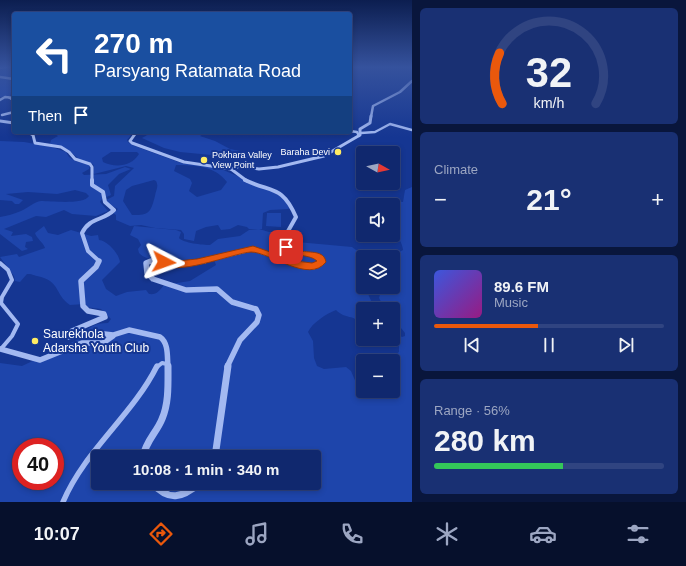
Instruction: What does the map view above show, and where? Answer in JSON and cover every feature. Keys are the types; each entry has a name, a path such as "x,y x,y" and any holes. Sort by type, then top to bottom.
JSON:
{"street":[{"path":"360,135 360,129 370,123 373,106 398,94 402,90"},
{"path":"0,100 8,97 12,100"},
{"path":"12,112 1,114 0,120 12,123"},
{"path":"231,169 240,166 259,169 308,161 337,150 349,140 360,135 375,132 390,124 412,130"},
{"path":"352,131 357,132 360,135"},
{"path":"31,134 36,144 61,147 69,152 75,159 90,164 92,166 92,185 103,192 106,202 113,208 110,213 89,222 82,233 88,251 98,262 96,267 82,281 83,306 88,311 104,314 105,317 69,334 72,338 96,333 113,336"},
{"path":"135,134 130,141 132,143 179,158 184,162 231,169 245,178 278,190 287,198 296,217 283,240 284,244 295,252 321,258 322,262 313,266 294,264 253,249 197,262 178,264 152,261 146,263 147,273 153,279 186,290 217,289 232,302 256,309 259,315 258,322 240,340 226,370 216,450"},
{"path":"0,263 11,276 12,280 11,286 3,296 2,303 18,324 1,349 40,360 82,343 103,342 113,336 129,330 160,337 166,344 168,383 166,408 162,420 144,450"},
{"path":"62,502 68,490 100,442 122,418 148,385 158,365 162,363 167,364"},
{"path":"157,490 160,495 174,498 182,496 190,490"}],"shaded area":[{"path":"0,90 12,90 10,96 0,97"},
{"path":"54,134 132,134 127,140 132,145 181,163 221,169 268,189 286,200 289,208 270,210 263,213 262,229 249,229 238,225 230,229 221,230 218,225 206,227 196,231 194,241 184,239 184,234 181,230 155,228 141,225 130,226 116,220 116,215 113,213 118,209 109,204 106,200 114,196 115,186 134,168 126,166 94,174 92,172 94,167 93,164 79,159 67,149 50,144 51,140 58,136","holes":["111,152 137,152 139,154 132,162 118,166 103,162 102,158","176,165 190,165 211,170 227,182 221,190 197,197 189,191 192,183 190,179 174,171","154,180 157,183 157,187 151,209 143,215 132,215 123,201 126,190 132,186"]},
{"path":"149,134 204,134 200,136 215,141 230,149 245,152 249,157 243,158 180,152 164,148 142,138"},
{"path":"0,141 24,142 52,147 66,152 69,157 75,161 90,165 89,169 82,173 84,175 106,174 125,167 131,169 119,174 108,185 111,195 102,199 100,202 108,211 96,216 72,214 64,210 46,217 36,216 4,229 13,232 11,236 26,234 32,237 33,241 26,242 25,247 28,249 22,251 0,234 0,217 24,210 41,201 74,202 86,199 89,196 86,193 75,190 57,194 28,192 6,194 23,200 19,204 15,204 12,201 0,200"},
{"path":"412,187 412,502 0,502 0,363 22,366 81,338 92,326 108,323 111,319 101,309 85,307 84,304 70,305 61,297 54,284 45,278 27,274 20,282 15,281 14,276 0,257 17,254 19,257 45,248 35,233 44,226 48,233 58,235 71,230 91,236 98,235 99,240 109,245 115,252 120,262 102,280 106,289 116,296 127,292 146,290 149,294 154,294 164,285 190,281 216,265 213,256 174,261 153,260 145,257 139,253 138,249 141,245 138,239 130,235 134,226 176,230 181,232 179,238 181,240 203,245 210,245 218,239 240,236 249,230 259,229 287,234 297,242 352,247 356,250 356,294 368,294 372,302 356,302 356,319 343,315 336,310 316,322 308,332 313,341 314,358 317,366 324,369 346,367 351,371 356,383 356,398 400,398 400,354 396,354 399,352 400,336 405,336 405,333 400,327 400,302 381,302 379,298 380,294 400,294 400,252 403,250 400,241 400,202 403,202 405,190"},
{"path":"267,213 281,213 281,227 266,226"}],"place":[{"name":"Baraha Devi","path":"338,152"},
{"name":"Pokhara Valley View Point","path":"204,160"},
{"name":"Saurekhola Adarsha Youth Club","path":"35,341"}],"route":[{"path":"164,262 178,264 197,262 253,249 294,264 313,266 322,262 321,258 317,256 295,252 286,247"}]}
